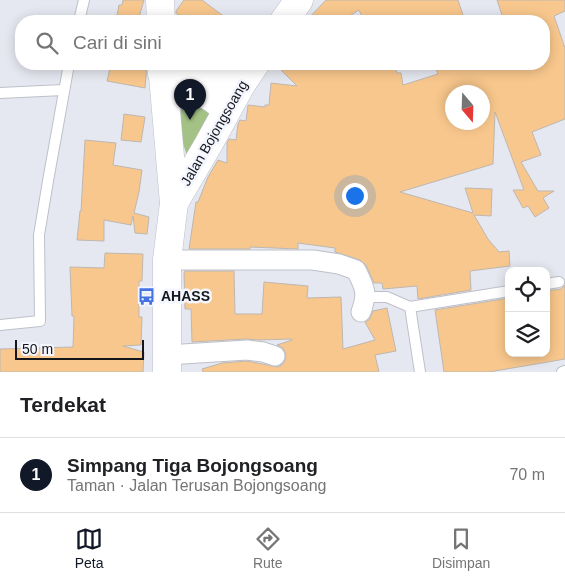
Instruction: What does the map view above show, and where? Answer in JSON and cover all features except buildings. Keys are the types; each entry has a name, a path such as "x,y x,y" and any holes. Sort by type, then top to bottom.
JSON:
{"main road":[{"path":"288,15 299,0"},
{"path":"162,70 174,203 167,260 167,364"},
{"path":"164,70 198,88 227,109"},
{"path":"228,70 248,74"},
{"name":"Jalan Bojongsoang","path":"174,203 248,74"}],"street":[{"path":"167,260 313,260 339,264 356,270 364,304"},
{"path":"167,364 247,350 275,356"}],"lane":[{"path":"80,15 84,0"},
{"path":"0,325 40,321 40,235 68,70"},
{"path":"0,93 63,90"},
{"path":"550,283 559,282"},
{"path":"364,304 387,296 410,307 505,291"},
{"path":"410,307 420,372"}],"green space":[{"path":"194,100 214,116 187,156 177,125 183,103"}],"place":[{"name":"Simpang Tiga Bojongsoang","path":"190,120"},
{"name":"AHASS","path":"147,296"}]}
